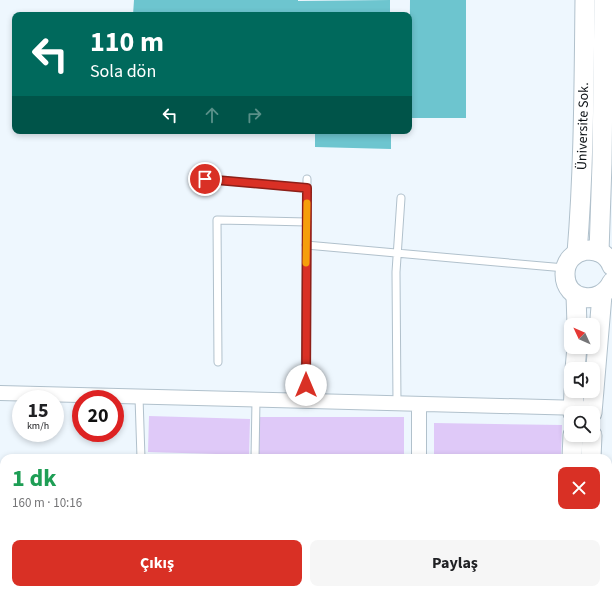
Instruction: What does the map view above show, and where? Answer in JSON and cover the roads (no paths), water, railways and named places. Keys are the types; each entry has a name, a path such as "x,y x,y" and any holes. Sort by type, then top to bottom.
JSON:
{"street":[{"name":"Üniversite Sok.","path":"577,253 580,227 584,106 585,0"},
{"name":"Üniversite Sok.","path":"604,0 602,163 606,256"},
{"path":"606,256 590,250 577,253 572,257 566,268 566,281 576,295 585,298 592,298 609,286"},
{"path":"593,406 609,286"},
{"path":"576,295 576,318"},
{"path":"0,393 419,404 574,404"},
{"path":"419,404 419,454"},
{"path":"572,454 573,442"},
{"path":"591,454 592,442"}],"lane":[{"path":"205,179 307,188"},
{"path":"305,401 307,179"},
{"path":"397,403 396,272 401,198"},
{"path":"218,362 217,220 306,222"},
{"path":"306,246 566,268"},
{"path":"139,397 141,454"},
{"path":"255,454 256,400"}]}
